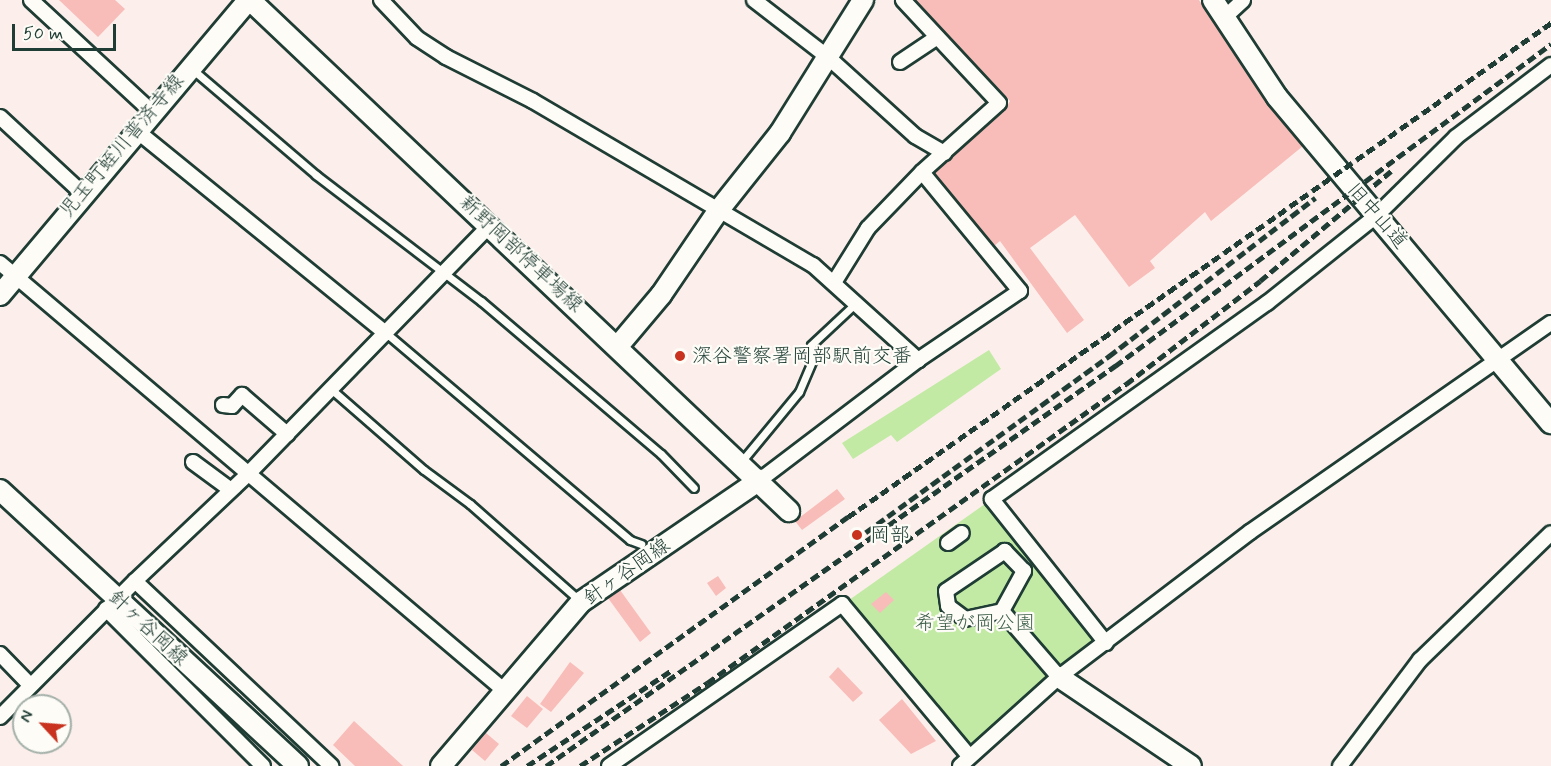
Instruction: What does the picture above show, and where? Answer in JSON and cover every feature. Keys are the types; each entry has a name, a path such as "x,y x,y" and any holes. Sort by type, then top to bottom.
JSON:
{"main road":[{"name":"児玉町蛭川普済寺線","path":"0,295 7,269 82,193 249,0"},
{"name":"新野岡部停車場線","path":"249,0 741,462 789,511"},
{"path":"618,346 671,282 718,212 780,133 829,58 863,0"},
{"name":"旧中山道","path":"1214,0 1277,97 1551,423"},
{"name":"針ヶ谷岡線","path":"441,766 581,602 760,480"},
{"name":"針ヶ谷岡線","path":"0,490 111,604 293,762"},
{"path":"1059,677 1191,766"}],"street":[{"path":"31,0 152,112"},
{"path":"381,0 417,38 446,57 533,101 836,281 918,360"},
{"path":"754,0 829,58 915,136 944,153"},
{"path":"836,281 868,228 922,172 999,103 903,0"},
{"path":"1224,18 1243,0"},
{"path":"900,62 936,38"},
{"path":"1106,643 992,499 1267,303 1376,216 1456,137 1551,65"},
{"path":"0,117 82,193"},
{"path":"137,131 386,333"},
{"path":"760,480 918,360 1020,291 922,172"},
{"path":"0,717 135,580 247,475 490,225"},
{"path":"7,269 247,475 506,692"},
{"path":"614,765 842,604 965,762 1059,677 1259,526 1551,323"},
{"path":"223,405 232,406 242,395 287,434"},
{"path":"193,462 231,490"},
{"path":"948,543 962,533"},
{"path":"1340,766 1420,660 1551,533"},
{"path":"1005,551 1024,571 1002,611 965,619 948,606 946,591 1005,551"},
{"path":"135,580 331,766"},
{"path":"111,604 263,766"},
{"path":"1002,611 1059,677"},
{"path":"0,654 30,686"}],"lane":[{"path":"190,67 316,175 373,215 442,274 481,301 661,454 694,488"},
{"path":"741,462 799,392 814,356 811,345 857,302"},
{"path":"386,333 630,540 641,544"},
{"path":"331,389 424,470 470,504 581,602"}],"green space":[{"path":"989,350 1001,369 897,442 891,435 853,459 842,443"},
{"name":"希望が岡公園","path":"992,499 1106,643 970,757 842,605"}],"building":[{"path":"59,0 115,0 125,9 98,37"},
{"path":"915,0 1199,0 1267,104 1303,146 1211,221 1205,212 1150,261 1155,268 1129,287 1075,215 1030,248 1084,320 1067,333 1000,241 994,246 934,173 1005,110 1010,101"},
{"path":"837,489 845,499 802,530 795,521"},
{"path":"718,576 726,588 716,596 707,583"},
{"path":"620,590 651,633 640,642 608,598"},
{"path":"886,592 894,600 880,613 871,604"},
{"path":"570,662 584,673 551,712 540,704"},
{"path":"838,667 863,693 853,702 829,677"},
{"path":"527,696 543,709 527,728 511,716"},
{"path":"902,699 936,741 911,754 879,720"},
{"path":"354,721 403,766 355,766 333,745"},
{"path":"486,733 499,744 485,761 472,750"}],"railway":[{"path":"501,766 848,517 1551,23"},
{"path":"546,766 1115,366 1551,44"},
{"path":"580,766 707,683 1126,384 1260,281 1391,171"},
{"path":"855,540 1109,356 1315,198"},
{"path":"527,766 672,670"}],"place":[{"name":"深谷警察署岡部駅前交番","path":"680,356"},
{"name":"岡部","path":"857,535"}]}
